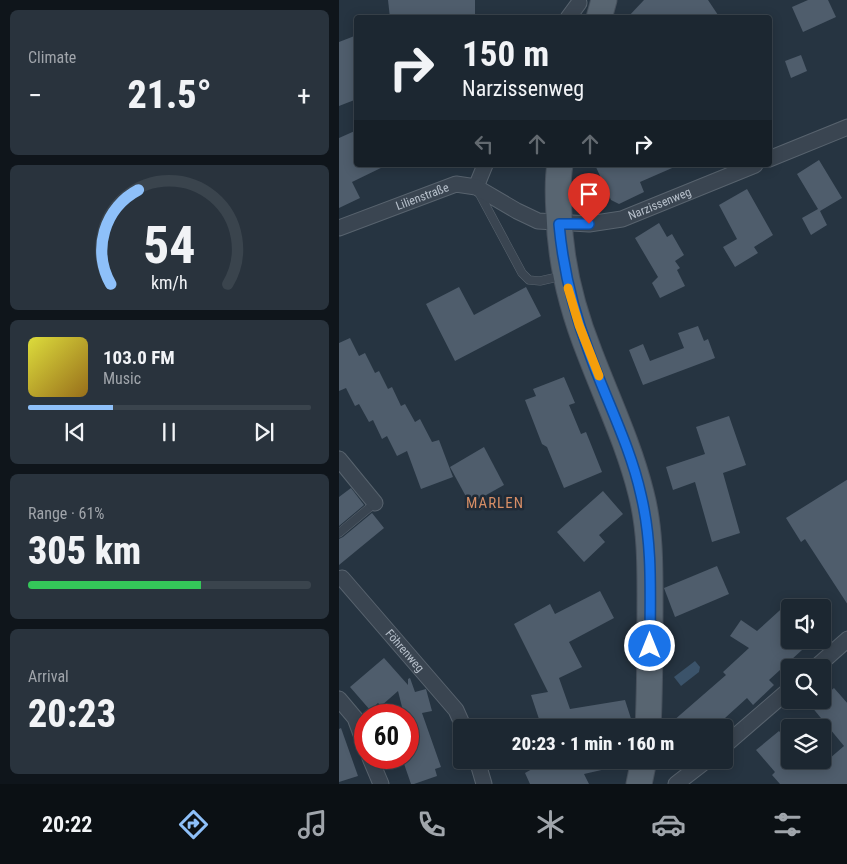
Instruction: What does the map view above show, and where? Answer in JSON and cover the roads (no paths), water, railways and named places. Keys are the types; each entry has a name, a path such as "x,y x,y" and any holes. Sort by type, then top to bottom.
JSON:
{"main road":[{"path":"589,10 604,0"},
{"path":"560,167 559,224 562,258 566,275 589,354 622,432 641,494 647,527 650,570 648,719"},
{"path":"639,784 642,769"}],"street":[{"path":"576,15 589,10"},
{"path":"772,158 847,127"},
{"path":"476,187 484,167"},
{"name":"Narzissenweg","path":"559,224 589,224 622,220 750,167"},
{"name":"Lilienstraße","path":"339,228 457,184 476,187 537,221 559,224"},
{"path":"339,459 375,503"},
{"name":"Föhrenweg","path":"342,578 456,710 460,719"},
{"path":"825,659 847,639"},
{"path":"733,738 781,697"},
{"path":"339,699 354,717"},
{"path":"375,769 381,784"},
{"path":"480,769 484,784"},
{"path":"676,784 695,769"}],"lane":[{"path":"476,187 522,273 529,280 540,281 566,275"},
{"path":"339,533 375,503"}],"water":[{"path":"695,661 700,667 699,672 681,686 674,677"}],"district":[{"name":"MARLEN","path":"495,503"}]}
